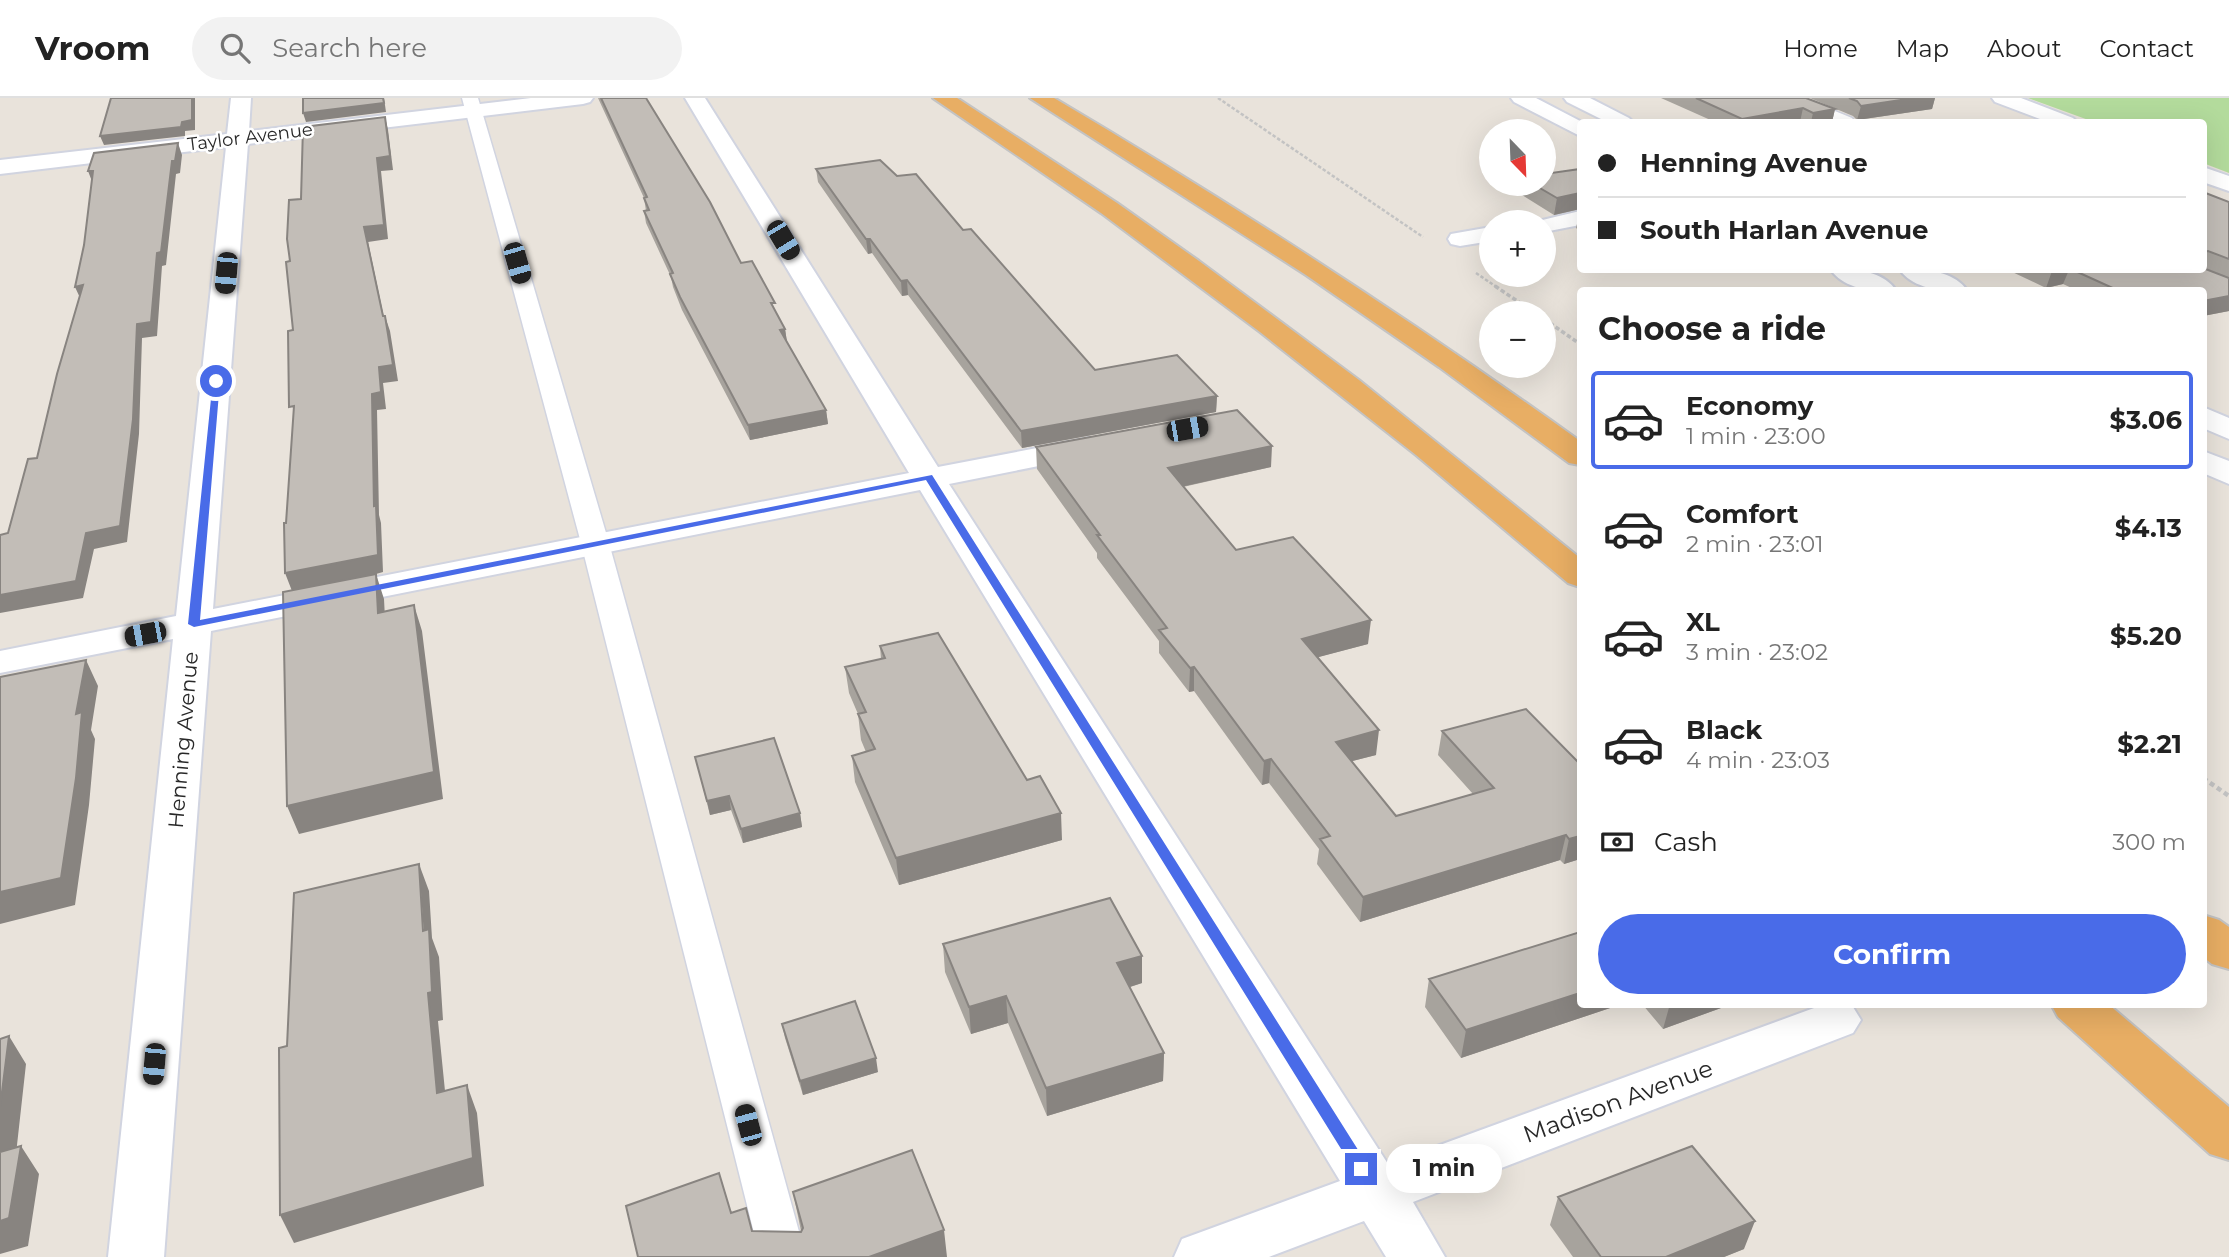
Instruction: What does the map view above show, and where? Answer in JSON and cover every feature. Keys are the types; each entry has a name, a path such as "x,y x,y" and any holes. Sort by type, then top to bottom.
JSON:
{"highway":[{"path":"943,98 1035,156 1173,253 1365,398 1577,574"},
{"path":"1041,98 1141,157 1378,312 1577,454"},
{"path":"2207,935 2229,952"},
{"path":"2080,1008 2229,1138"}],"street":[{"name":"Henning Avenue","path":"136,1257 241,98"},
{"name":"Taylor Avenue","path":"0,167 238,138 472,104 583,98"},
{"path":"695,98 928,477 1417,1257"},
{"path":"1521,98 1577,128"},
{"path":"1574,98 1616,119"},
{"path":"2002,98 2058,119"},
{"path":"2207,176 2229,184"},
{"path":"1556,223 1577,219"},
{"path":"1460,239 1479,236"},
{"path":"1850,273 1877,287"},
{"path":"1919,273 1948,287"},
{"path":"2207,418 2229,429"},
{"path":"0,662 928,477 1117,442"},
{"path":"2207,462 2229,474"},
{"name":"Madison Avenue","path":"1202,1257 1836,1020"}],"lane":[{"path":"1789,98 1839,119"},
{"path":"472,104 595,543 783,1257"}],"path":[{"path":"1218,98 1422,237"},
{"path":"1468,268 1517,301"},
{"path":"1556,327 1577,342"},
{"path":"2207,781 2229,796"}],"green space":[{"path":"2028,98 2229,98 2229,173 2207,165 2207,119 2086,119"}],"building":[{"path":"111,98 192,98 192,120 182,122 181,127 100,136"},
{"path":"303,98 383,98 384,103 303,113"},
{"path":"601,98 646,98 710,202 741,263 752,261 775,303 771,303 785,329 780,330 826,410 748,425 680,297 670,274 673,273 644,211 649,210 644,198 647,197"},
{"path":"1696,98 1806,98 1835,109 1813,113 1803,108 1742,119"},
{"path":"1849,98 1914,98 1861,106"},
{"path":"385,117 390,156 377,158 384,225 364,227 385,316 393,365 379,367 381,392 372,394 374,506 376,505 378,555 285,573 284,523 294,406 289,407 288,331 293,330 286,262 290,261 287,239 289,200 301,199 303,127"},
{"path":"178,143 175,161 172,161 161,252 157,253 151,322 137,324 133,419 120,526 86,533 76,581 0,595 0,535 8,533 28,459 37,458 57,374 83,285 75,287 84,245 93,171 88,171 94,153"},
{"path":"880,160 897,176 916,174 963,230 971,229 1095,370 1177,355 1217,396 1021,431 907,280 901,281 870,239 866,239 816,169"},
{"path":"1577,169 1577,194 1557,198 1554,196 1556,196 1556,172"},
{"path":"2207,194 2229,202 2229,259 2208,251"},
{"path":"2207,270 2229,278 2229,296 2207,300 2207,287 2110,287 2080,273 2207,273"},
{"path":"1237,410 1272,446 1168,468 1236,550 1293,537 1371,620 1302,639 1379,730 1336,742 1396,816 1494,788 1442,731 1526,709 1577,761 1577,837 1569,839 1566,835 1363,897 1320,839 1330,836 1271,759 1264,761 1194,667 1190,668 1159,630 1167,628 1097,535 1100,535 1036,447"},
{"path":"376,574 378,613 414,605 434,772 287,806 283,592"},
{"path":"938,633 1027,780 1040,776 1061,813 896,858 852,756 875,749 858,714 866,712 845,667 885,658 880,646"},
{"path":"86,660 76,714 82,712 76,778 61,878 0,892 0,677"},
{"path":"774,738 800,813 741,829 729,796 707,801 695,757"},
{"path":"419,864 423,931 429,929 432,992 428,993 437,1093 467,1085 473,1158 280,1215 279,1048 287,1046 294,893"},
{"path":"1110,898 1142,956 1117,963 1164,1053 1046,1088 1006,996 969,1007 943,944"},
{"path":"1577,933 1577,994 1466,1030 1429,979"},
{"path":"855,1001 876,1058 800,1081 782,1024"},
{"path":"9,1036 0,1108 0,1039"},
{"path":"21,1146 9,1218 0,1221 0,1152"},
{"path":"1692,1146 1755,1221 1666,1257 1601,1257 1558,1197"},
{"path":"912,1150 944,1230 869,1257 638,1257 626,1206 719,1173 731,1213 746,1208 752,1231 801,1232 803,1228 793,1192"}],"route":[{"path":"216,381 194,624 928,477 1361,1169"}]}
